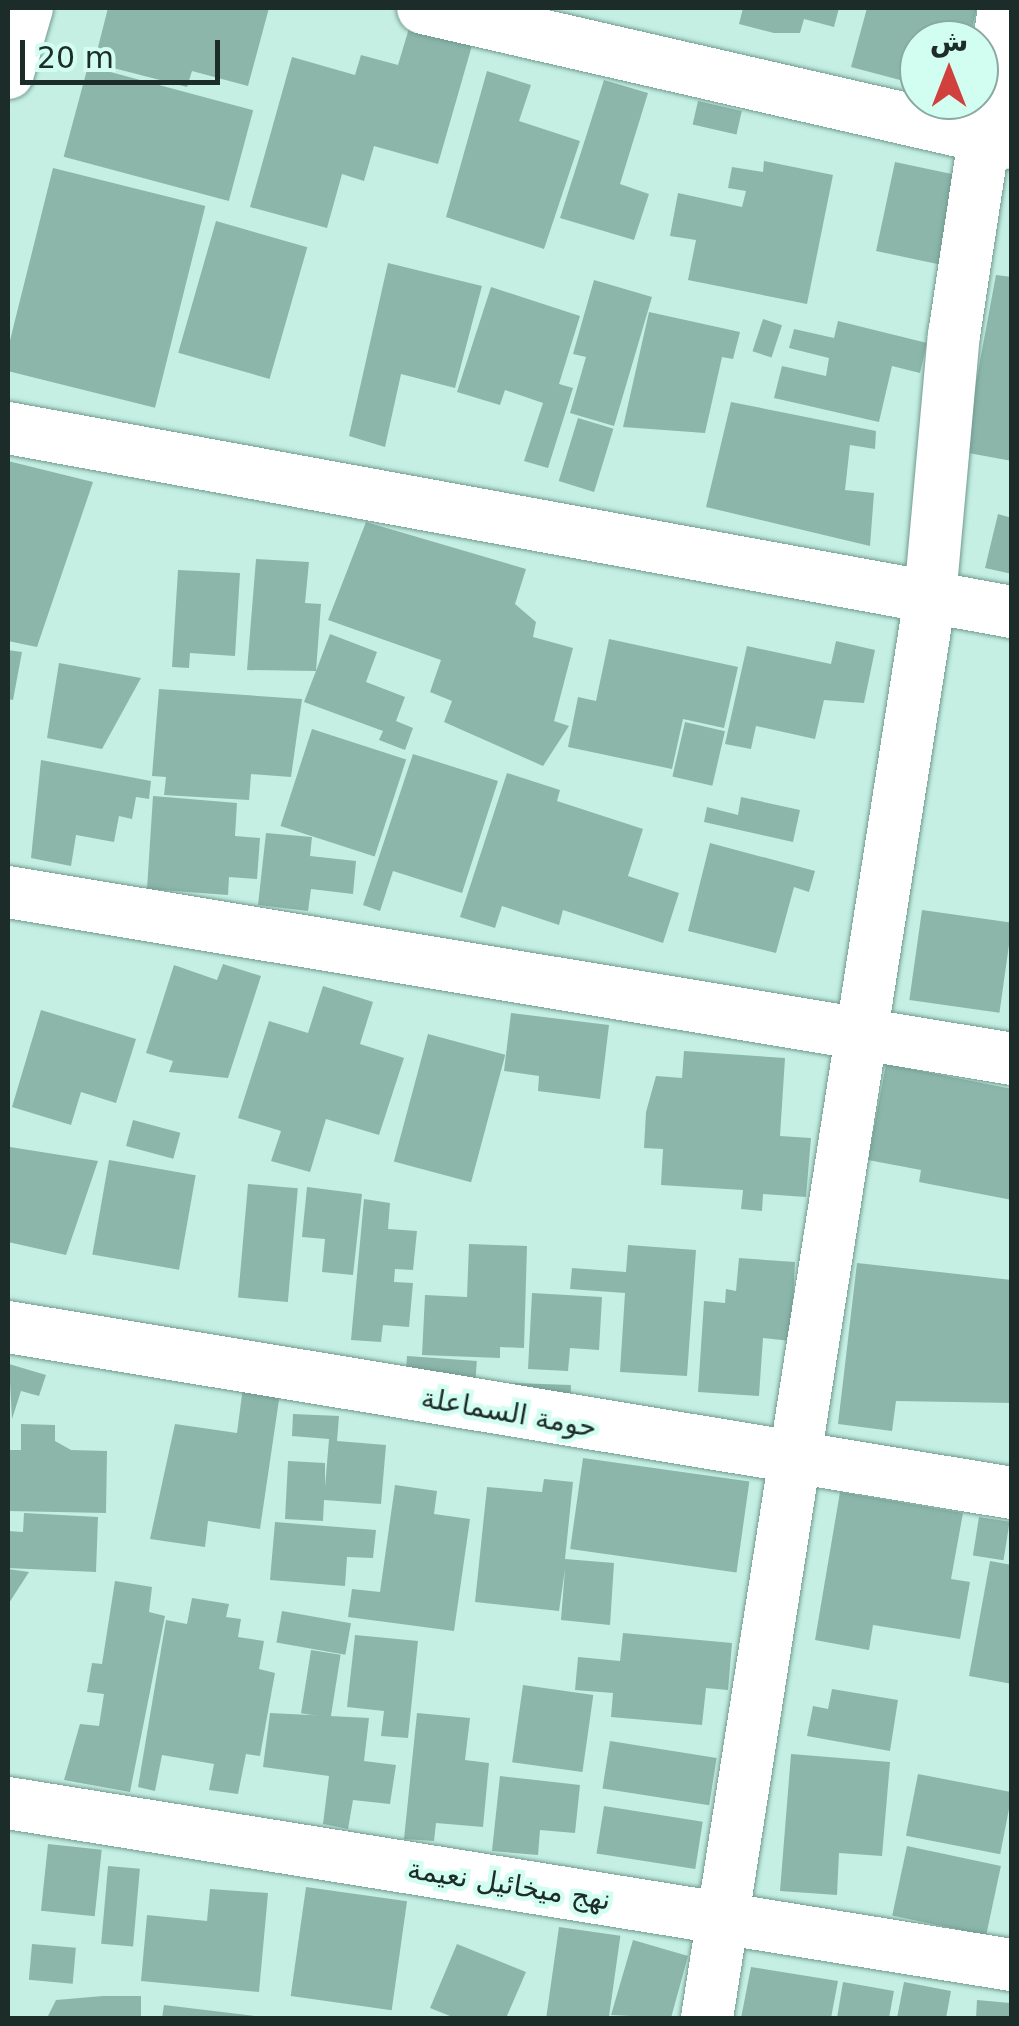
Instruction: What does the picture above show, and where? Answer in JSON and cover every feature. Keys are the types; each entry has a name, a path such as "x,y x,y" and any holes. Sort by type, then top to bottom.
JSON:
{"street":[{"path":"8,73 27,8"},
{"path":"423,8 995,139"},
{"path":"706,2018 726,1920 930,596 995,139 1004,8"},
{"path":"8,428 1012,612"},
{"path":"8,892 1012,1059"},
{"name":"حومة السماعلة","path":"8,1327 796,1462 1012,1493"},
{"name":"نهج ميخائيل نعيمة","path":"8,1803 1012,1964"}],"building":[{"path":"108,8 269,8 248,86 192,71 187,87 94,63"},
{"path":"743,8 839,8 834,27 804,19 800,33 774,33 739,24"},
{"path":"867,8 977,8 974,20 899,20 899,80 851,67"},
{"path":"410,25 473,42 438,164 374,146 364,181 342,174 327,228 250,207 292,57 355,75 361,55 398,65"},
{"path":"88,66 253,110 229,201 64,157"},
{"path":"487,71 531,85 519,121 580,141 544,249 446,217"},
{"path":"604,80 648,93 620,184 649,194 634,240 560,218"},
{"path":"698,101 742,111 736,135 693,124"},
{"path":"764,161 833,175 807,304 688,280 696,240 670,236 678,193 742,207 746,191 728,188 732,167 763,172"},
{"path":"895,162 958,175 939,264 876,251"},
{"path":"53,168 205,206 155,408 8,371 8,348"},
{"path":"216,221 307,247 270,379 178,353"},
{"path":"388,263 482,286 455,388 401,374 385,447 349,436"},
{"path":"996,275 1012,277 1012,461 963,452"},
{"path":"594,280 652,297 614,426 570,413 586,357 573,354"},
{"path":"491,287 580,316 559,384 573,388 548,468 524,461 543,403 505,390 500,405 457,392"},
{"path":"649,312 740,332 733,359 722,357 705,433 623,427"},
{"path":"763,319 782,325 772,358 752,351"},
{"path":"838,321 927,343 920,373 892,366 879,422 774,398 782,366 826,376 829,358 789,348 794,329 834,338"},
{"path":"731,402 876,431 875,449 850,445 845,490 874,493 870,546 706,507"},
{"path":"578,418 613,429 594,492 559,481"},
{"path":"8,461 93,482 37,647 8,641"},
{"path":"998,514 1012,518 1012,574 985,568"},
{"path":"366,522 526,569 515,604 536,622 533,637 573,648 554,721 569,726 543,766 444,722 452,701 430,692 441,660 328,620"},
{"path":"256,559 309,562 305,603 321,604 316,671 247,670"},
{"path":"178,570 240,573 235,656 190,653 189,668 172,667"},
{"path":"330,634 377,652 366,682 405,697 396,721 413,728 405,750 379,740 383,731 304,702"},
{"path":"609,639 738,667 724,728 683,719 672,769 568,747 578,697 596,701"},
{"path":"836,641 875,650 864,703 824,700 815,739 756,726 751,749 725,744 747,646 831,664"},
{"path":"8,650 22,652 13,700 8,699"},
{"path":"59,663 141,678 102,749 47,738"},
{"path":"159,689 302,699 291,777 251,774 249,800 164,795 166,777 152,776"},
{"path":"685,722 725,731 712,786 672,777"},
{"path":"312,729 406,760 375,857 280,826"},
{"path":"413,754 498,781 462,893 393,871 380,911 363,905"},
{"path":"41,760 151,781 149,799 136,797 132,819 119,816 114,842 76,835 71,866 31,858"},
{"path":"507,773 560,790 557,801 643,829 628,876 679,893 663,943 563,910 559,925 502,906 495,928 460,917"},
{"path":"153,796 237,803 235,836 260,838 257,879 229,877 228,895 147,889"},
{"path":"741,797 800,810 793,842 704,822 707,807 738,815"},
{"path":"266,833 312,837 310,856 356,861 353,894 311,889 308,911 258,905"},
{"path":"710,843 815,871 809,892 794,887 776,953 688,931"},
{"path":"922,910 1012,923 999,1013 909,1000"},
{"path":"223,964 261,976 228,1078 169,1072 173,1061 146,1053 174,965 217,980"},
{"path":"323,986 373,1002 360,1044 404,1058 379,1135 326,1119 310,1172 271,1161 281,1131 238,1118 269,1021 308,1033"},
{"path":"41,1010 136,1039 116,1103 81,1092 71,1125 12,1107"},
{"path":"511,1013 609,1025 600,1099 538,1091 539,1076 504,1071"},
{"path":"428,1034 505,1055 471,1182 394,1162"},
{"path":"684,1051 785,1058 780,1136 811,1138 806,1197 763,1194 762,1211 741,1209 743,1190 661,1185 663,1149 644,1148 646,1112 656,1076 682,1078"},
{"path":"886,1064 1012,1089 1012,1200 919,1182 921,1170 868,1160"},
{"path":"133,1120 180,1133 173,1159 126,1146"},
{"path":"10,1147 98,1161 66,1255 8,1242"},
{"path":"109,1160 196,1175 179,1270 92,1255"},
{"path":"248,1184 298,1188 288,1302 238,1298"},
{"path":"307,1187 362,1194 353,1275 322,1272 325,1239 302,1237"},
{"path":"364,1199 390,1203 388,1229 417,1231 413,1270 395,1269 394,1282 413,1283 409,1327 383,1325 381,1342 351,1340"},
{"path":"469,1244 527,1246 524,1348 500,1347 500,1358 422,1355 425,1295 467,1297"},
{"path":"628,1245 696,1250 687,1376 620,1372 625,1293 570,1289 572,1268 626,1272"},
{"path":"739,1258 795,1262 791,1341 763,1338 759,1396 698,1392 704,1301 725,1303 726,1289 736,1291"},
{"path":"857,1263 1012,1280 1012,1403 896,1401 892,1431 838,1424"},
{"path":"532,1293 602,1297 599,1350 570,1348 568,1371 528,1369"},
{"path":"407,1356 477,1361 474,1399 404,1394"},
{"path":"9,1364 46,1375 39,1396 21,1391 12,1419"},
{"path":"513,1383 571,1385 570,1411 512,1409"},
{"path":"243,1387 280,1393 260,1529 208,1521 205,1547 150,1539 175,1424 237,1433"},
{"path":"293,1414 339,1416 337,1441 386,1445 381,1504 324,1500 323,1521 285,1519 288,1461 325,1463 325,1487 329,1439 292,1436"},
{"path":"21,1424 55,1425 55,1441 71,1450 107,1451 106,1513 8,1511 8,1450 21,1450"},
{"path":"583,1458 749,1481 737,1572 570,1549"},
{"path":"544,1479 573,1482 565,1559 614,1563 610,1625 561,1620 565,1569 559,1611 475,1602 487,1487 542,1492"},
{"path":"395,1485 437,1491 434,1514 470,1519 454,1631 348,1617 352,1589 380,1592"},
{"path":"840,1492 963,1513 951,1579 970,1582 960,1639 873,1625 869,1650 815,1640"},
{"path":"24,1513 98,1517 96,1572 8,1568 8,1531 23,1532"},
{"path":"979,1517 1010,1522 1004,1560 973,1556"},
{"path":"275,1522 376,1530 373,1558 347,1557 345,1586 270,1580"},
{"path":"990,1561 1012,1565 1012,1684 969,1676"},
{"path":"8,1569 29,1572 9,1603 8,1602"},
{"path":"115,1581 152,1587 149,1612 165,1616 130,1792 64,1780 80,1724 99,1726 104,1694 87,1692 92,1663 102,1664"},
{"path":"192,1598 229,1604 226,1617 241,1619 238,1637 264,1641 259,1669 275,1673 260,1756 246,1754 238,1794 209,1790 214,1764 162,1755 155,1791 138,1787 166,1620 187,1624"},
{"path":"282,1611 351,1623 345,1655 276,1643"},
{"path":"623,1633 732,1643 728,1690 706,1688 702,1725 611,1717 613,1693 575,1690 578,1657 620,1661"},
{"path":"355,1635 418,1641 408,1738 381,1736 384,1711 347,1707"},
{"path":"311,1650 341,1655 331,1718 301,1713"},
{"path":"523,1685 593,1695 582,1772 512,1762"},
{"path":"832,1689 898,1700 890,1751 807,1736 813,1706 828,1709"},
{"path":"270,1713 369,1718 364,1761 396,1765 390,1804 353,1800 348,1829 323,1824 329,1776 263,1767"},
{"path":"417,1713 470,1718 465,1760 489,1763 483,1827 436,1823 434,1841 404,1839"},
{"path":"610,1741 717,1758 709,1805 602,1788"},
{"path":"791,1754 890,1762 882,1856 839,1853 837,1895 780,1891"},
{"path":"918,1774 1012,1792 1000,1854 906,1836"},
{"path":"500,1776 580,1785 575,1833 540,1830 538,1855 492,1851"},
{"path":"604,1806 703,1822 695,1869 596,1853"},
{"path":"48,1844 102,1850 95,1916 41,1911"},
{"path":"907,1846 1001,1866 986,1935 892,1915"},
{"path":"108,1866 140,1869 133,1946 101,1944"},
{"path":"306,1887 407,1901 392,2010 291,1996"},
{"path":"210,1889 268,1893 259,1992 141,1981 147,1915 207,1921"},
{"path":"559,1927 620,1936 609,2018 546,2018"},
{"path":"633,1940 688,1956 671,2018 611,2015"},
{"path":"32,1944 76,1948 73,1984 29,1980"},
{"path":"457,1944 526,1972 506,2018 455,2018 430,2008"},
{"path":"751,1967 838,1981 831,2018 741,2018"},
{"path":"843,1982 894,1991 889,2018 837,2018"},
{"path":"904,1982 951,1991 946,2018 897,2018"},
{"path":"141,1996 141,2018 47,2018 56,2000"},
{"path":"977,2000 1010,2003 1009,2018 976,2018"},
{"path":"164,2005 255,2016 255,2018 162,2018"}]}
